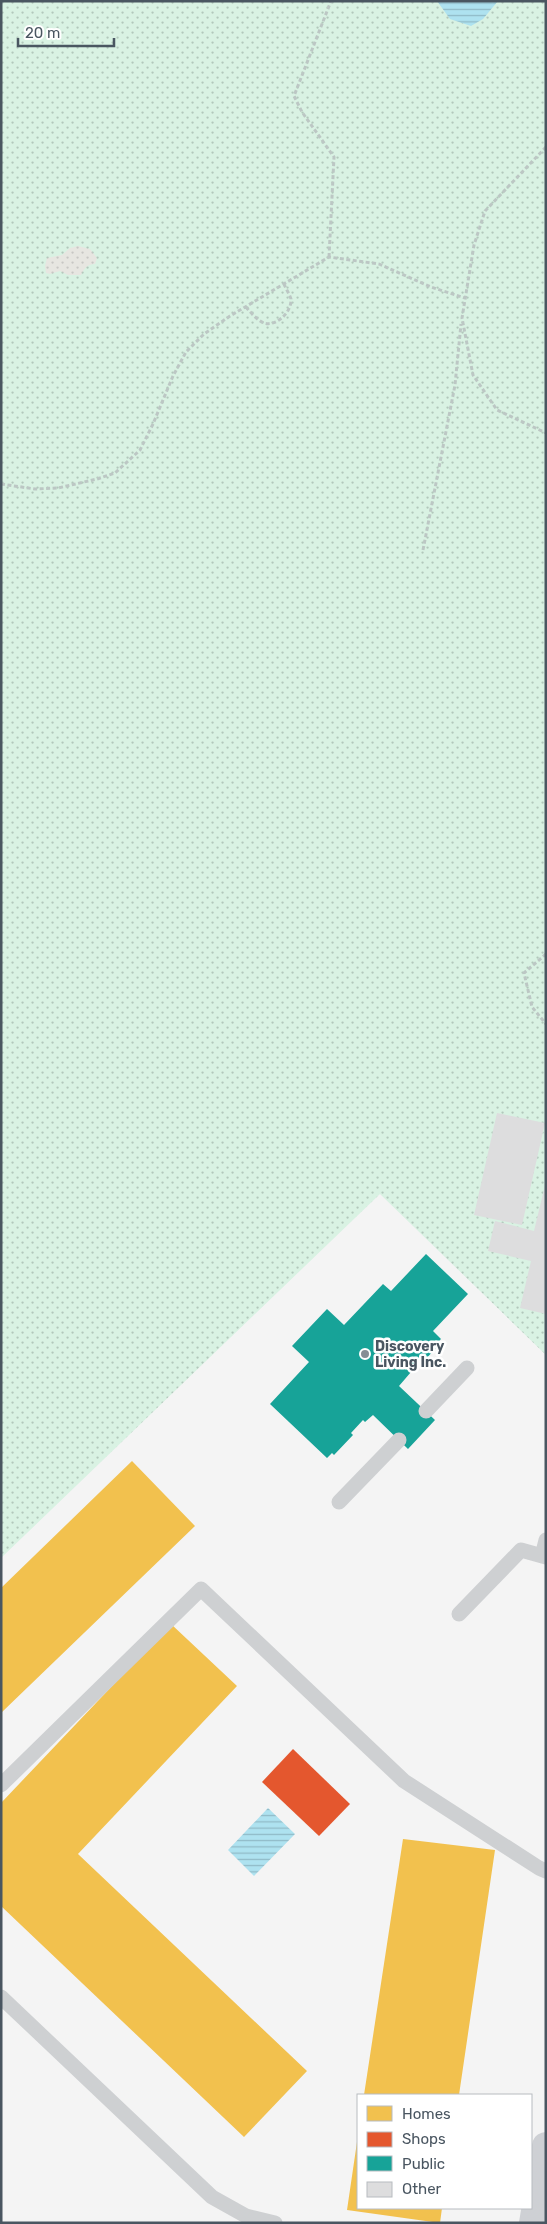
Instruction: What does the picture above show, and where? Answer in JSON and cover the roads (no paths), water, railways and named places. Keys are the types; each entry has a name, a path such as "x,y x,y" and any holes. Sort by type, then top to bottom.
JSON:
{"main road":[{"path":"533,2223 546,2146"}],"lane":[{"path":"426,1411 467,1368"},
{"path":"339,1502 399,1440"},
{"path":"459,1614 521,1550 544,1556 546,1540"},
{"path":"1,1786 201,1589 404,1781 546,1871"},
{"path":"1,1997 212,2198 246,2216 275,2223"}],"water":[{"path":"437,1 498,1 483,19 471,26 450,19"},
{"path":"268,1808 295,1834 254,1876 228,1850"}],"place":[{"name":"Discovery Living Inc.","path":"365,1354"}]}
